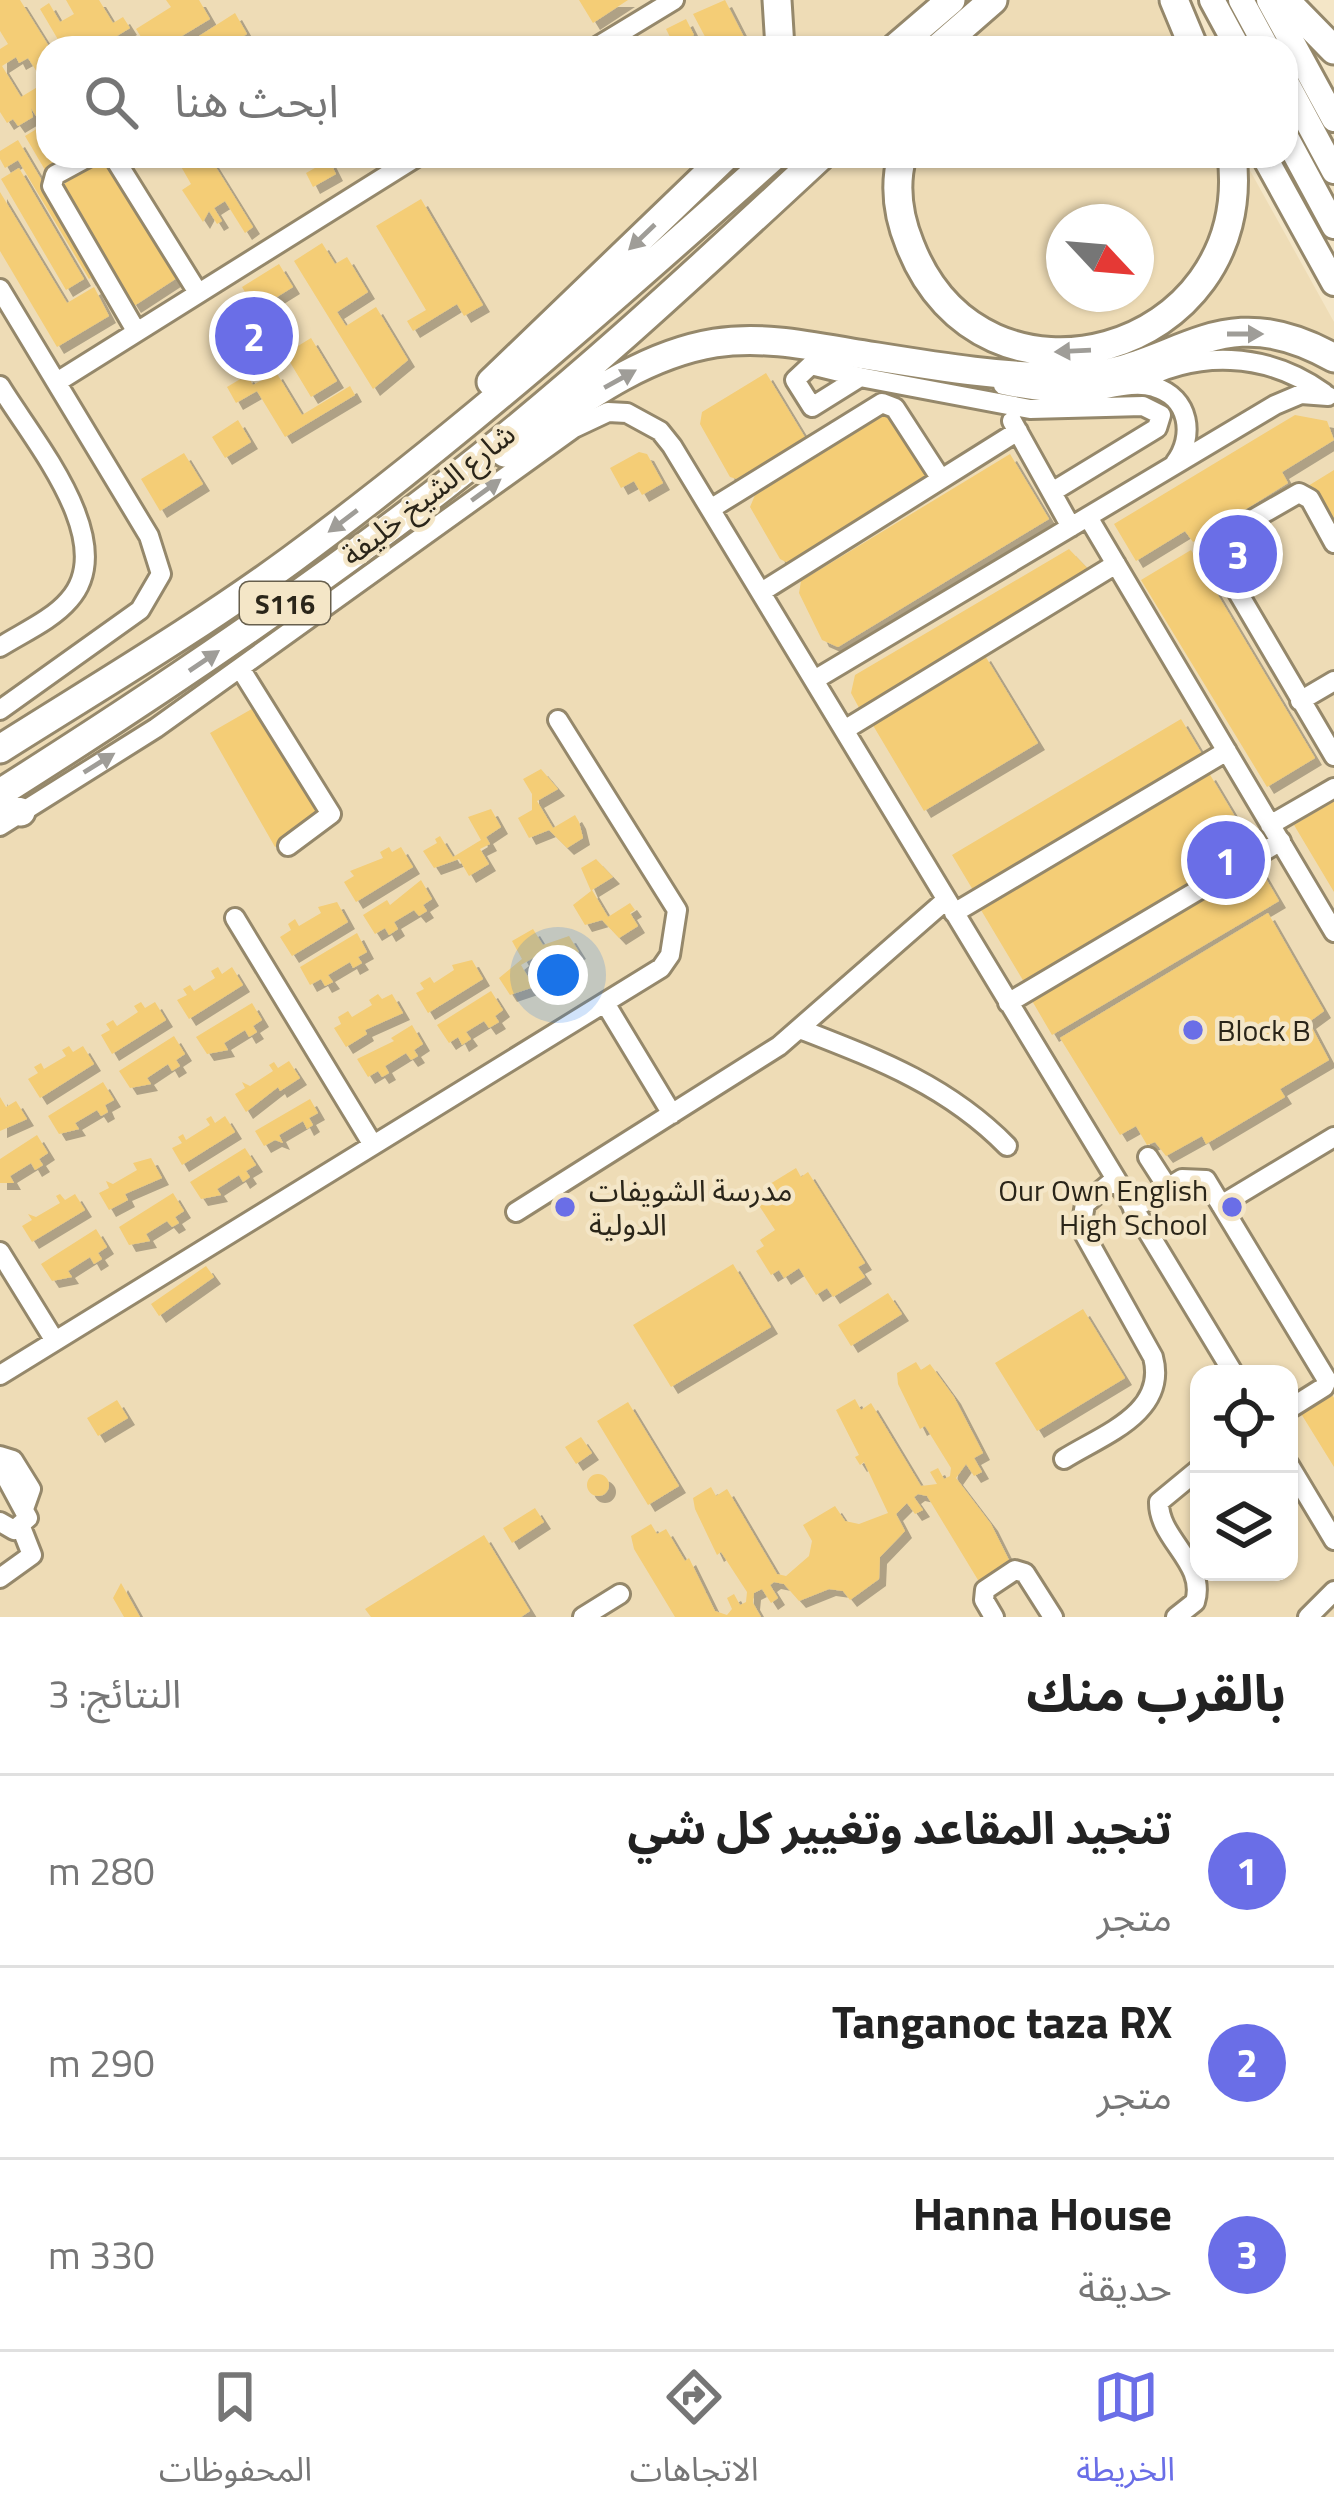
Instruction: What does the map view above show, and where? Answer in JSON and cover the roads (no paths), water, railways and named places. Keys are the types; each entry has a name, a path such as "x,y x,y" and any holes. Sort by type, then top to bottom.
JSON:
{"highway":[{"path":"777,0 779,36"},
{"path":"909,36 951,0"},
{"path":"952,36 994,0"},
{"path":"976,36 1013,0"},
{"path":"1174,0 1192,36"},
{"path":"1285,0 1334,50"},
{"path":"439,446 455,416 713,168"},
{"name":"شارع الشيخ خليفة","path":"0,748 259,582 439,446 533,370 760,168"},
{"name":"شارع الشيخ خليفة","path":"5,809 448,483 807,168"},
{"path":"901,168 898,204 904,232 930,284 949,306 994,337 1046,352 1072,353 1125,342 1151,329 1194,292 1229,223 1231,168"},
{"path":"448,483 623,377 683,350 749,340 1075,377 1131,366 1184,343 1230,333 1276,335 1334,358"}],"main road":[{"path":"1212,0 1232,36"},
{"path":"1241,0 1260,36"},
{"path":"1269,0 1289,36"},
{"path":"1298,53 1334,119"},
{"path":"1298,104 1334,171"},
{"path":"1298,158 1334,226"},
{"path":"1271,168 1334,283"}],"street":[{"path":"615,36 667,2"},
{"path":"68,168 55,175 52,186 135,329"},
{"path":"120,168 197,291"},
{"path":"57,382 398,168"},
{"path":"0,289 159,556 158,587 140,610 0,710"},
{"path":"1131,386 1172,367 1241,359 1287,371 1331,399"},
{"path":"934,364 976,380 1051,392 1131,386 1168,393 1184,413 1184,451 1166,470"},
{"path":"860,377 1004,405 1079,412 1143,406 1160,415 1157,428 1052,492"},
{"path":"0,386 78,515 88,551 84,576 72,598 0,647"},
{"path":"816,679 1288,398 1331,399"},
{"path":"712,508 882,403 895,408 941,479"},
{"path":"1004,405 1052,492 1116,564 1334,932"},
{"path":"5,809 240,668 558,439 608,412 627,413 660,431 712,508 1228,1365"},
{"path":"764,591 1018,431"},
{"path":"1334,543 1307,495 1299,493 1222,537 1213,550 1334,756"},
{"path":"846,729 1116,564"},
{"path":"240,668 332,814 288,846"},
{"path":"1300,701 1334,681"},
{"path":"0,1375 661,968 678,919 558,720"},
{"path":"516,1212 800,1030 950,907 1227,751"},
{"path":"1008,1003 1275,833 1334,788"},
{"path":"235,918 373,1145"},
{"path":"605,1003 672,1114"},
{"path":"800,1030 917,1076 965,1107 1006,1146"},
{"path":"1222,1205 1334,1137"},
{"path":"1148,1157 1168,1188"},
{"path":"1133,1209 1198,1177 1222,1205 1327,1379 1324,1388 1298,1404"},
{"path":"1064,1459 1139,1412 1156,1382 1153,1357 1081,1228 1085,1204 1114,1180"},
{"path":"0,1252 56,1341"},
{"path":"0,1456 13,1460 31,1489 25,1505"},
{"path":"0,1466 28,1518 21,1527 8,1529 0,1522"},
{"path":"1176,1617 1195,1602 1198,1582 1162,1520 1159,1502 1194,1473"},
{"path":"1293,1473 1334,1540"},
{"path":"0,1578 32,1556 21,1527"},
{"path":"994,1617 984,1600 985,1590 1020,1570 1053,1617"},
{"path":"583,1617 620,1594"},
{"path":"1308,1617 1333,1595"}],"place":[{"name":"Tanganoc taza RX","path":"254,336"},
{"name":"Hanna House","path":"1238,554"},
{"name":"تنجيد المقاعد وتغيير كل شي","path":"1226,860"},
{"name":"Block B","path":"1193,1030"},
{"name":"مدرسة الشويفات الدولية","path":"565,1207"},
{"name":"Our Own English High School","path":"1232,1207"}]}
